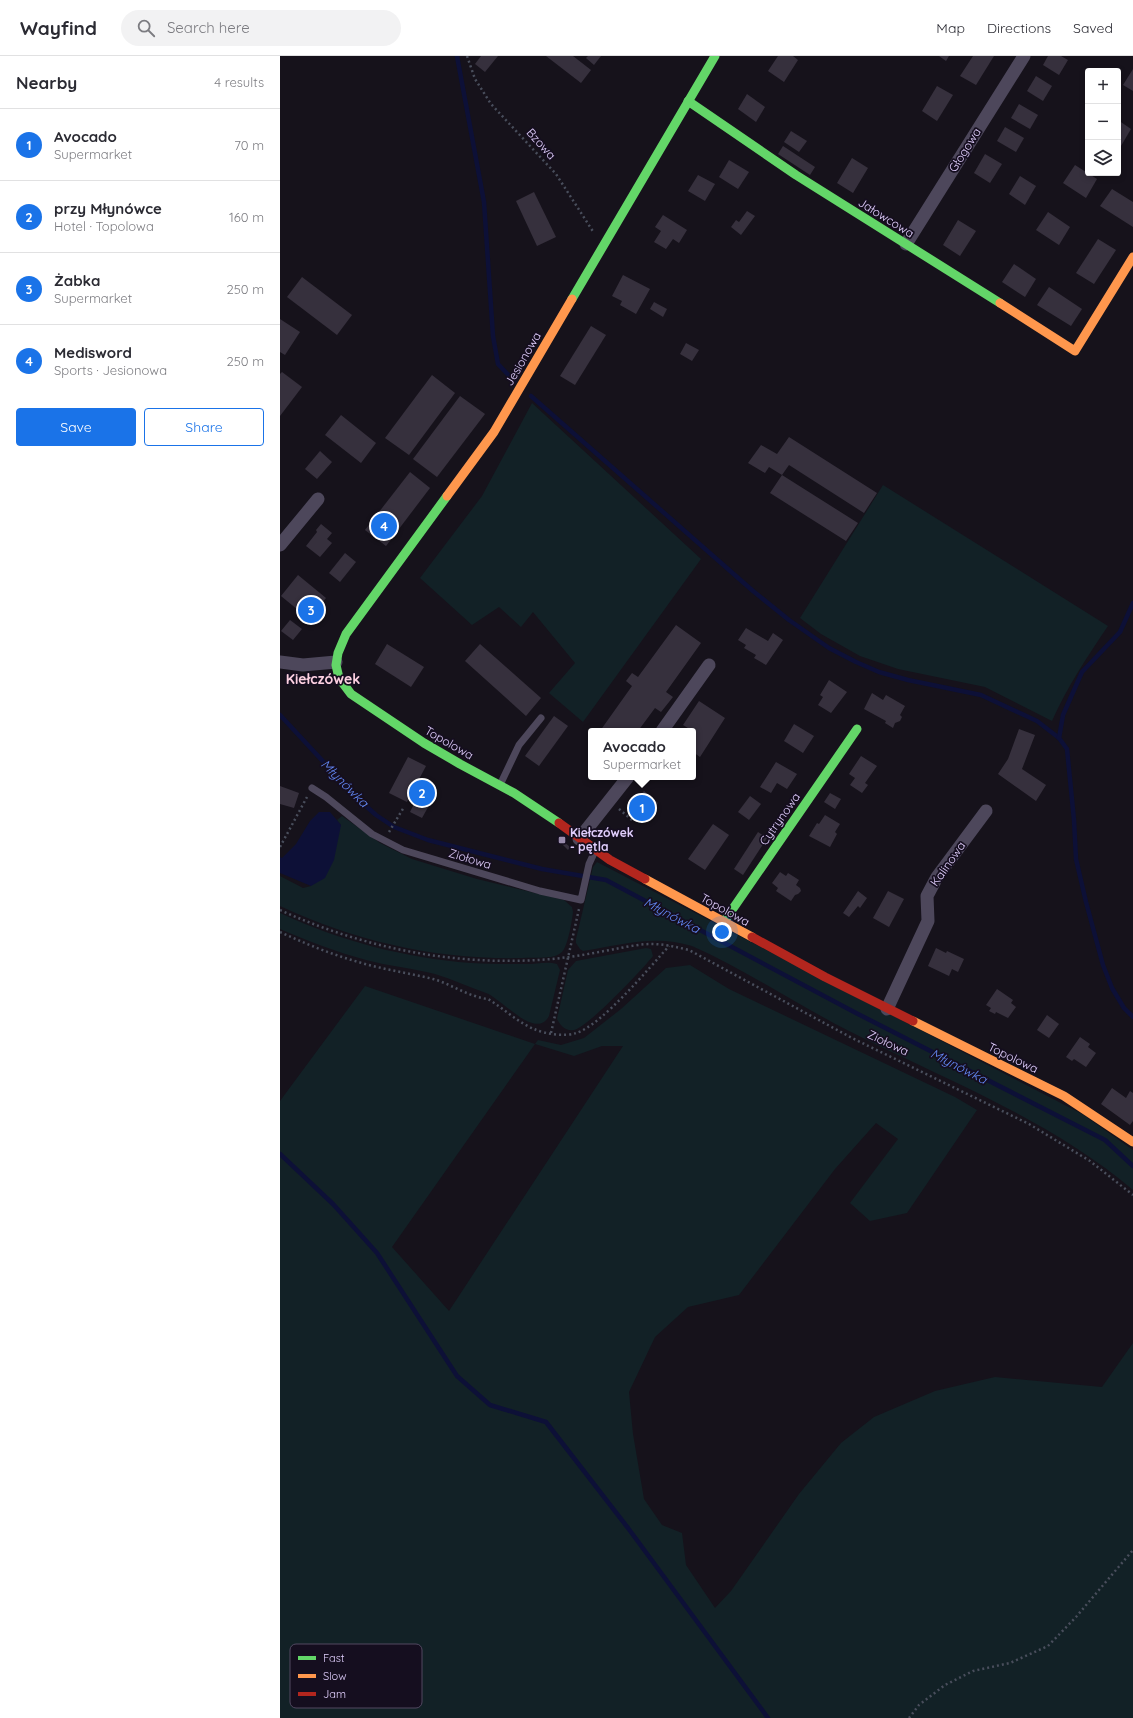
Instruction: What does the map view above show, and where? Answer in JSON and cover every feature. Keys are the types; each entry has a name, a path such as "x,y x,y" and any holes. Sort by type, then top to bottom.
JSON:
{"street":[{"name":"Jesionowa","path":"336,662 338,651 346,634 494,432 714,56"},
{"name":"Głogowa","path":"906,244 1024,56"},
{"name":"Jałowcowa","path":"688,101 796,175 1075,351 1133,257"},
{"path":"280,546 318,499"},
{"path":"280,662 302,665 336,662"},
{"name":"Topolowa","path":"336,662 338,675 343,686 364,704 452,759 542,809 595,851 723,923 887,1010 1064,1096 1133,1142"},
{"path":"664,728 710,665"},
{"name":"Cytrynowa","path":"723,923 857,729"},
{"path":"579,838 626,780"},
{"name":"Kalinowa","path":"887,1010 928,921 927,896 937,877 986,811"}],"lane":[{"path":"500,785 519,745 541,718"},
{"name":"Ziołowa","path":"312,788 326,797 372,834 403,850 540,891 581,900"},
{"path":"581,900 589,864 595,851"}],"path":[{"name":"Bzowa","path":"467,56 475,79 491,104 556,174 594,234 606,241"},
{"path":"280,847 312,788"},
{"path":"609,801 632,820 635,816"},
{"path":"386,835 404,807"},
{"path":"551,1033 581,900"},
{"name":"Ziołowa","path":"280,910 342,934 380,946 422,954 469,960 500,961 567,958 650,944 669,945 689,950 852,1038 1029,1124 1090,1162 1133,1196"},
{"path":"280,932 328,953 372,966 433,979 481,998 488,999 534,1029 551,1033 575,1034 591,1026 617,1001 669,945"},
{"path":"909,1718 918,1705 945,1685 973,1670 1010,1663 1048,1646 1076,1617 1133,1550"}],"shaded area":[{"path":"532,403 701,559 583,722 549,693 575,663 533,612 521,627 499,607 472,625 420,578 482,496"},
{"path":"883,485 1108,626 1071,684 1052,721 985,687 898,669 860,656 821,634 800,618"},
{"path":"319,812 330,812 341,825 334,860 325,878 311,886 280,873 280,857 282,858 296,844 310,821"},
{"path":"342,816 380,843 412,859 477,879 564,900 572,907 573,912 564,949 558,955 538,958 491,958 429,952 368,939 338,930 280,906 280,876 303,888 311,886 341,825 337,820"},
{"path":"597,862 1082,1114 1133,1150 1133,1190 1101,1165 1032,1121 849,1031 751,976 692,946 665,941 651,941 583,951 576,943 576,939 593,867"},
{"path":"280,913 349,940 373,947 422,957 471,963 557,964 560,970 549,1016 543,1022 536,1024 519,1016 486,993 448,978 366,960 312,942 280,929"},
{"path":"646,948 651,949 653,956 627,985 602,1009 581,1027 574,1030 568,1030 562,1026 557,1019 568,970 576,961"},
{"path":"690,965 729,989 955,1097 977,1110 907,1213 870,1221 850,1203 898,1139 876,1123 835,1169 739,1295 688,1307 655,1337 629,1392 633,1434 644,1499 662,1525 682,1533 686,1565 715,1608 731,1591 799,1494 841,1443 874,1417 935,1391 995,1377 1102,1387 1133,1343 1133,1718 280,1718 280,1101 365,986 535,1044 538,1040 561,1045 584,1038 621,1009 666,968","holes":["535,1044 574,1056 602,1046 623,1046 449,1311 392,1247"]}],"building":[{"path":"481,56 498,56 485,72 475,64"},
{"path":"546,56 573,56 591,70 581,83"},
{"path":"588,56 601,56 594,65 586,58"},
{"path":"778,56 793,56 798,60 784,82 768,71"},
{"path":"939,56 949,56 946,61"},
{"path":"973,56 994,56 976,85 960,76"},
{"path":"1048,56 1061,56 1068,60 1059,75 1043,65"},
{"path":"1133,69 1133,91 1123,85"},
{"path":"1036,76 1052,86 1043,101 1027,91"},
{"path":"937,86 953,95 937,121 922,111"},
{"path":"747,94 765,107 756,122 738,109"},
{"path":"1019,104 1038,115 1030,129 1011,118"},
{"path":"1121,122 1131,129 1121,146"},
{"path":"1005,127 1024,138 1016,152 997,141"},
{"path":"791,131 807,141 799,152 784,142"},
{"path":"783,146 815,167 810,175 778,154"},
{"path":"985,154 1002,164 990,183 974,173"},
{"path":"852,158 868,168 853,193 837,183"},
{"path":"729,160 749,172 738,189 719,177"},
{"path":"1075,165 1085,171 1085,176 1092,176 1097,179 1086,198 1063,183"},
{"path":"698,175 715,184 705,201 688,191"},
{"path":"1020,176 1036,186 1025,205 1009,194"},
{"path":"1112,189 1133,202 1133,227 1100,206"},
{"path":"534,192 556,237 537,246 516,201"},
{"path":"747,211 755,216 741,235 731,227 736,220 739,222"},
{"path":"1048,212 1070,227 1059,245 1036,230"},
{"path":"663,215 687,230 679,243 673,239 666,249 654,242 661,231 655,227"},
{"path":"958,220 976,231 960,256 943,245"},
{"path":"1098,239 1116,250 1094,284 1076,273"},
{"path":"1014,264 1036,279 1025,297 1002,282"},
{"path":"623,275 650,289 636,314 620,305 622,301 612,296"},
{"path":"302,277 352,315 337,335 287,297"},
{"path":"1049,287 1082,309 1071,326 1037,305"},
{"path":"654,302 667,309 663,317 650,309"},
{"path":"280,319 300,332 285,355 280,352"},
{"path":"591,326 606,335 575,385 560,376"},
{"path":"686,343 699,350 692,361 680,354"},
{"path":"282,372 302,387 280,416 280,374"},
{"path":"432,375 455,393 409,455 385,438"},
{"path":"460,396 485,414 437,477 413,459"},
{"path":"341,415 376,443 361,463 325,435"},
{"path":"789,437 877,493 864,513 789,465 782,475 769,467 765,473 748,463 761,445 777,454"},
{"path":"320,451 332,462 317,479 305,469"},
{"path":"410,472 430,488 386,546 365,530"},
{"path":"782,475 858,523 846,541 770,493"},
{"path":"321,524 332,533 327,539 332,543 320,557 306,546 317,532 316,530"},
{"path":"345,553 356,562 340,582 329,573"},
{"path":"298,575 326,598 309,619 281,596"},
{"path":"290,620 302,629 293,640 281,631"},
{"path":"676,625 701,643 666,692 673,697 661,712 655,708 640,728 602,728 632,686 626,681 632,673 638,677"},
{"path":"746,628 768,641 773,633 783,640 766,665 754,658 756,655 744,648 746,645 738,640"},
{"path":"387,644 424,667 411,687 375,664"},
{"path":"480,644 541,698 526,716 465,661"},
{"path":"829,680 847,692 831,713 818,705 823,697 820,695"},
{"path":"872,693 883,700 886,695 905,706 900,715 902,717 900,721 895,723 893,728 885,723 886,721 864,709"},
{"path":"699,701 725,718 700,757 696,754 696,728 688,728 683,725"},
{"path":"554,716 568,726 539,766 525,756"},
{"path":"794,724 814,736 803,753 784,741"},
{"path":"1019,729 1035,735 1022,769 1046,785 1036,801 998,774 1008,759"},
{"path":"861,756 877,766 865,783 868,785 862,793 850,785 855,778 849,774"},
{"path":"408,757 426,766 407,802 389,793"},
{"path":"776,762 797,774 787,789 777,783 771,793 760,787"},
{"path":"280,786 299,793 294,808 280,804"},
{"path":"644,791 658,803 642,822 628,811"},
{"path":"830,793 841,799 835,809 824,802"},
{"path":"418,796 431,802 422,818 410,812"},
{"path":"750,796 761,804 749,820 738,812"},
{"path":"825,815 840,824 835,832 837,834 830,847 809,836 817,823 819,824"},
{"path":"713,824 729,835 705,870 688,859"},
{"path":"758,832 767,838 743,875 734,869"},
{"path":"564,842 570,847 568,850 562,844"},
{"path":"780,872 786,876 788,873 799,880 796,885 801,891 795,895 791,901 776,891 778,888 772,883"},
{"path":"858,891 867,898 860,908 858,906 849,917 843,913"},
{"path":"888,891 904,899 889,927 873,918"},
{"path":"936,948 946,953 947,951 964,959 958,972 952,969 949,976 928,966"},
{"path":"997,989 1013,1000 1011,1003 1016,1007 1008,1018 996,1012 995,1014 989,1011 991,1008 986,1005"},
{"path":"1047,1015 1059,1024 1049,1038 1037,1030"},
{"path":"1080,1037 1090,1044 1088,1047 1096,1053 1086,1067 1074,1059 1072,1061 1066,1057"},
{"path":"1112,1088 1126,1098 1130,1091 1133,1093 1133,1121 1130,1125 1101,1104"}],"waterway":[{"path":"457,56 484,202 493,336 498,364 514,381"},
{"path":"531,396 753,591 789,620 829,648 879,672 908,680 981,695 1037,721 1059,738 1067,749 1076,859 1086,902 1103,965 1112,988 1124,1008 1133,1017"},
{"path":"1059,738 1063,715 1082,672 1120,632 1133,603"},
{"name":"Młynówka","path":"280,715 357,798 376,815 394,827 428,840 542,869 606,880 856,1013 1105,1140 1133,1166"},
{"path":"280,1154 333,1204 377,1253 457,1376 490,1405 546,1422 628,1528 768,1718"}],"traffic: fast":[{"path":"572,299 715,56"},
{"path":"688,101 796,175 1000,303"},
{"path":"447,496 346,634 338,653 336,665 339,678 351,694 424,743 514,793 559,823"},
{"path":"723,923 857,729"}],"traffic: slow":[{"path":"1000,303 1075,351 1133,257"},
{"path":"447,496 494,432 572,299"},
{"path":"645,879 752,937"},
{"path":"913,1021 1064,1096 1133,1142"}],"traffic: jam":[{"path":"559,823 610,860 645,879"},
{"path":"752,937 825,977 913,1021"}],"place":[{"name":"Medisword","path":"384,526"},
{"name":"Żabka","path":"311,610"},
{"name":"przy Młynówce","path":"422,793"},
{"name":"Avocado","path":"642,808"},
{"name":"Kiełczówek - pętla","path":"562,840"}],"district":[{"name":"Kiełczówek","path":"323,679"}]}
